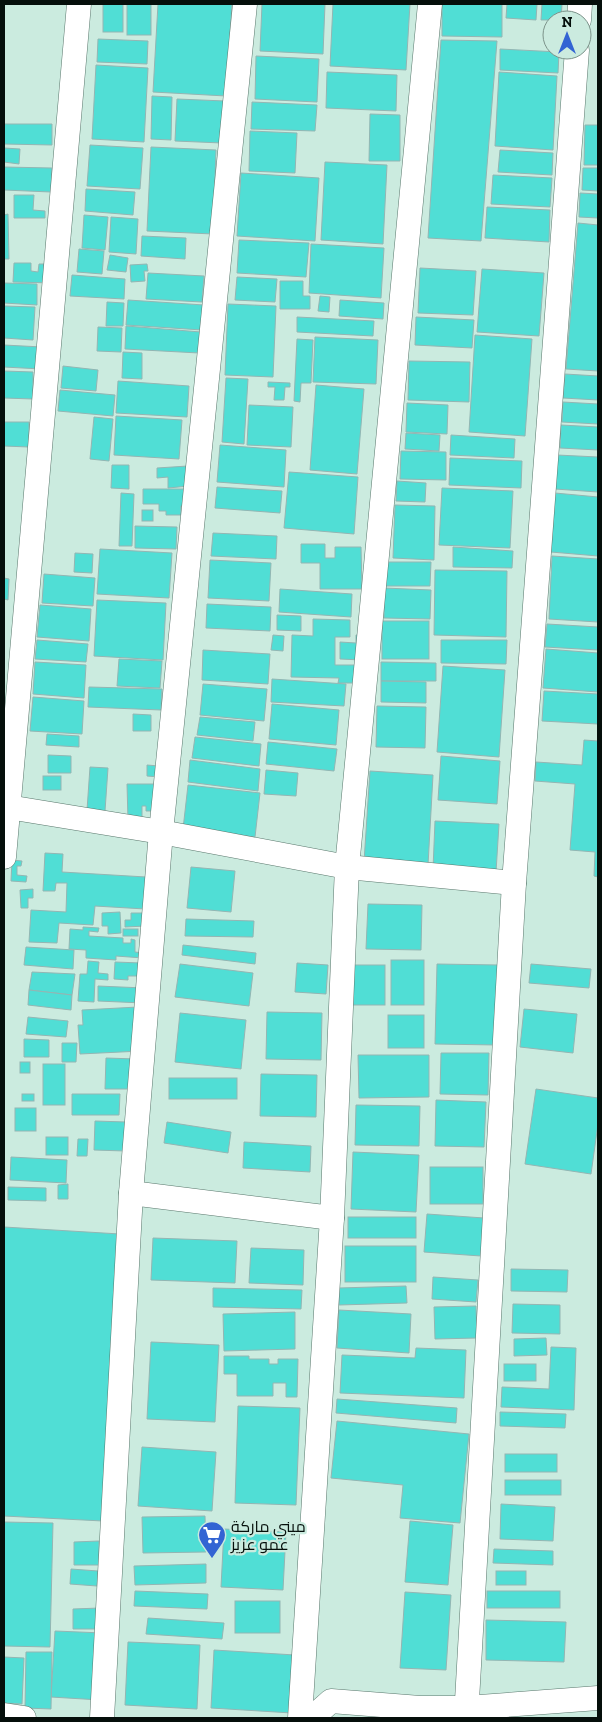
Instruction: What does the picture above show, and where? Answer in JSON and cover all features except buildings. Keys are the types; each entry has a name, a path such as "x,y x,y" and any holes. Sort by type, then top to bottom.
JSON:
{"street":[{"path":"4,856 6,807 79,4"},
{"path":"102,1718 130,1193 161,832 245,4"},
{"path":"300,1718 332,1218 347,867 430,4"},
{"path":"466,1713 514,883 576,60"},
{"path":"6,807 161,832 347,867 514,883"},
{"path":"130,1193 332,1218"},
{"path":"312,1718 331,1701 466,1713 598,1698"},
{"path":"4,1715 24,1718"}],"place":[{"name":"ميني ماركة عمو عزيز","path":"212,1559"}]}
